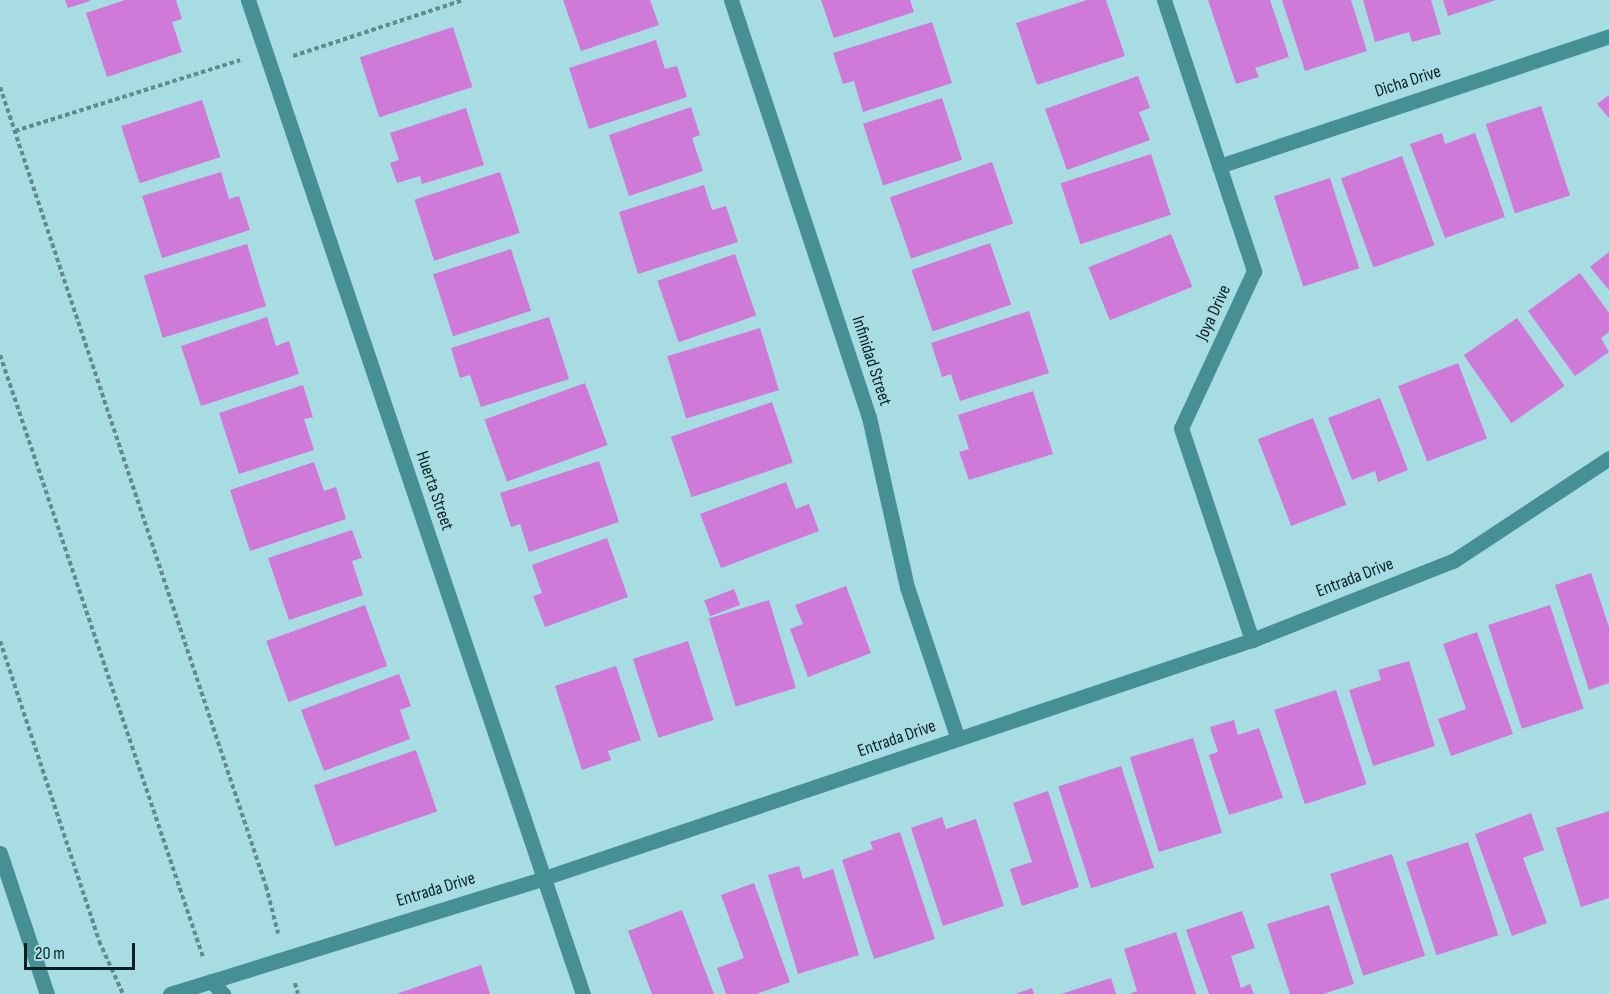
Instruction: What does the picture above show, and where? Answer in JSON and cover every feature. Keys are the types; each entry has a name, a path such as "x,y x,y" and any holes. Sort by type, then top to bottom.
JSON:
{"street":[{"name":"Huerta Street","path":"248,0 583,994"},
{"name":"Infinidad Street","path":"732,0 868,417 908,587 958,739"},
{"name":"Joya Drive","path":"1164,0 1254,271 1182,428 1252,640"},
{"name":"Dicha Drive","path":"1219,166 1609,36"},
{"name":"Entrada Drive","path":"170,994 210,987 286,957 544,878 1252,640 1453,561 1609,458"},
{"path":"0,853 47,994"},
{"path":"210,987 223,994"}],"path":[{"path":"15,131 463,0"},
{"path":"0,87 266,886 298,994"},
{"path":"0,355 210,987"},
{"path":"0,641 99,941 123,994"}],"building":[{"path":"65,0 90,0 90,1 68,8"},
{"path":"125,0 176,0 182,19 172,22 182,52 107,77 86,13"},
{"path":"563,0 650,0 659,25 581,51"},
{"path":"821,0 910,0 914,12 834,38"},
{"path":"1087,0 1106,0 1125,56 1037,85 1016,23"},
{"path":"1208,0 1270,0 1289,57 1255,68 1259,77 1236,84"},
{"path":"1282,0 1351,0 1367,51 1305,71"},
{"path":"1363,0 1431,0 1441,34 1412,42 1409,32 1375,42"},
{"path":"1443,0 1496,0 1448,16"},
{"path":"932,22 952,83 863,112 854,81 843,84 833,53"},
{"path":"453,27 472,87 379,117 360,57"},
{"path":"656,40 665,69 677,66 687,97 589,129 569,68"},
{"path":"1138,76 1150,108 1139,112 1150,140 1067,170 1045,109"},
{"path":"1609,95 1609,118 1597,104"},
{"path":"942,98 962,160 883,185 863,124"},
{"path":"202,100 221,157 140,183 121,126"},
{"path":"1541,106 1570,195 1515,213 1486,124"},
{"path":"691,107 700,135 692,138 703,171 629,196 609,135"},
{"path":"466,108 484,165 422,184 420,176 397,183 390,163 399,160 390,133"},
{"path":"1442,133 1445,144 1475,133 1505,217 1445,238 1410,144"},
{"path":"1151,154 1171,215 1080,244 1061,183"},
{"path":"1402,156 1434,245 1373,268 1341,178"},
{"path":"992,162 1013,223 911,259 890,197"},
{"path":"221,172 229,199 239,196 250,230 162,258 142,196"},
{"path":"500,172 520,233 434,261 414,200"},
{"path":"1330,178 1359,268 1303,287 1274,196"},
{"path":"704,185 712,210 726,206 738,242 638,274 619,212"},
{"path":"1171,234 1192,287 1110,320 1088,267"},
{"path":"990,243 1011,304 933,331 912,270"},
{"path":"247,244 266,306 163,338 144,276"},
{"path":"511,249 531,311 453,336 433,274"},
{"path":"1609,252 1609,290 1590,267"},
{"path":"735,254 756,315 679,342 657,281"},
{"path":"1580,273 1609,313 1609,332 1601,338 1609,352 1575,376 1528,311"},
{"path":"1029,311 1049,373 960,401 951,374 942,377 931,343"},
{"path":"267,317 276,346 289,341 299,374 201,406 181,346"},
{"path":"549,317 569,379 481,407 470,375 460,378 451,348"},
{"path":"1517,318 1565,386 1511,423 1464,355"},
{"path":"760,328 779,390 686,419 667,356"},
{"path":"1458,363 1487,439 1427,462 1398,386"},
{"path":"585,383 608,445 507,482 484,420"},
{"path":"303,385 313,417 304,419 314,450 239,474 219,413"},
{"path":"1033,391 1053,454 969,480 959,452 969,449 958,415"},
{"path":"1380,398 1408,470 1378,482 1375,471 1352,480 1328,418"},
{"path":"772,402 793,463 692,497 671,437"},
{"path":"1313,418 1346,505 1291,526 1258,439"},
{"path":"599,461 619,522 529,552 520,524 511,527 500,493"},
{"path":"314,462 324,491 336,487 346,519 250,551 230,490"},
{"path":"786,482 796,509 809,504 819,531 721,568 700,514"},
{"path":"352,530 362,558 352,561 363,595 289,620 268,558"},
{"path":"607,538 628,597 545,627 533,596 542,593 532,565"},
{"path":"1591,573 1609,627 1609,683 1589,690 1555,585"},
{"path":"846,586 871,653 808,677 790,629 803,624 795,605"},
{"path":"734,589 740,605 710,616 704,600"},
{"path":"769,600 796,688 736,706 709,618"},
{"path":"365,605 387,666 289,702 266,641"},
{"path":"1550,605 1584,709 1522,729 1488,625"},
{"path":"1477,632 1513,734 1451,756 1438,719 1466,709 1443,644"},
{"path":"688,641 714,720 658,738 633,659"},
{"path":"1409,661 1435,746 1373,766 1349,690 1381,680 1378,670"},
{"path":"616,666 641,740 608,751 611,760 582,770 555,686"},
{"path":"399,674 411,706 400,710 410,739 324,771 301,710"},
{"path":"1336,690 1367,784 1305,804 1274,710"},
{"path":"1234,720 1238,735 1259,728 1283,798 1229,815 1209,755 1218,752 1210,727"},
{"path":"1193,738 1222,833 1159,852 1130,757"},
{"path":"416,750 437,811 335,847 314,785"},
{"path":"1121,766 1154,868 1091,888 1058,786"},
{"path":"1048,791 1079,887 1022,906 1010,869 1032,862 1013,803"},
{"path":"1609,811 1609,898 1581,907 1556,828"},
{"path":"1531,813 1544,850 1523,858 1547,923 1512,936 1475,834"},
{"path":"942,817 946,829 976,819 1004,906 943,926 911,828"},
{"path":"900,832 935,939 874,959 842,860 873,849 870,842"},
{"path":"1468,842 1498,935 1436,955 1406,862"},
{"path":"1392,854 1425,956 1363,976 1330,874"},
{"path":"799,866 803,879 833,869 859,955 798,974 768,875"},
{"path":"754,883 790,982 756,994 726,994 717,968 744,958 721,895"},
{"path":"1329,905 1354,984 1323,994 1290,994 1267,924"},
{"path":"682,910 714,994 652,994 628,931"},
{"path":"1242,911 1255,948 1231,956 1241,988 1250,984 1254,994 1209,994 1186,930"},
{"path":"1176,932 1196,994 1129,994 1137,991 1124,949"},
{"path":"481,965 490,994 396,994"},
{"path":"1111,978 1116,994 1061,994"},
{"path":"1032,988 1034,994 1015,994"}]}
